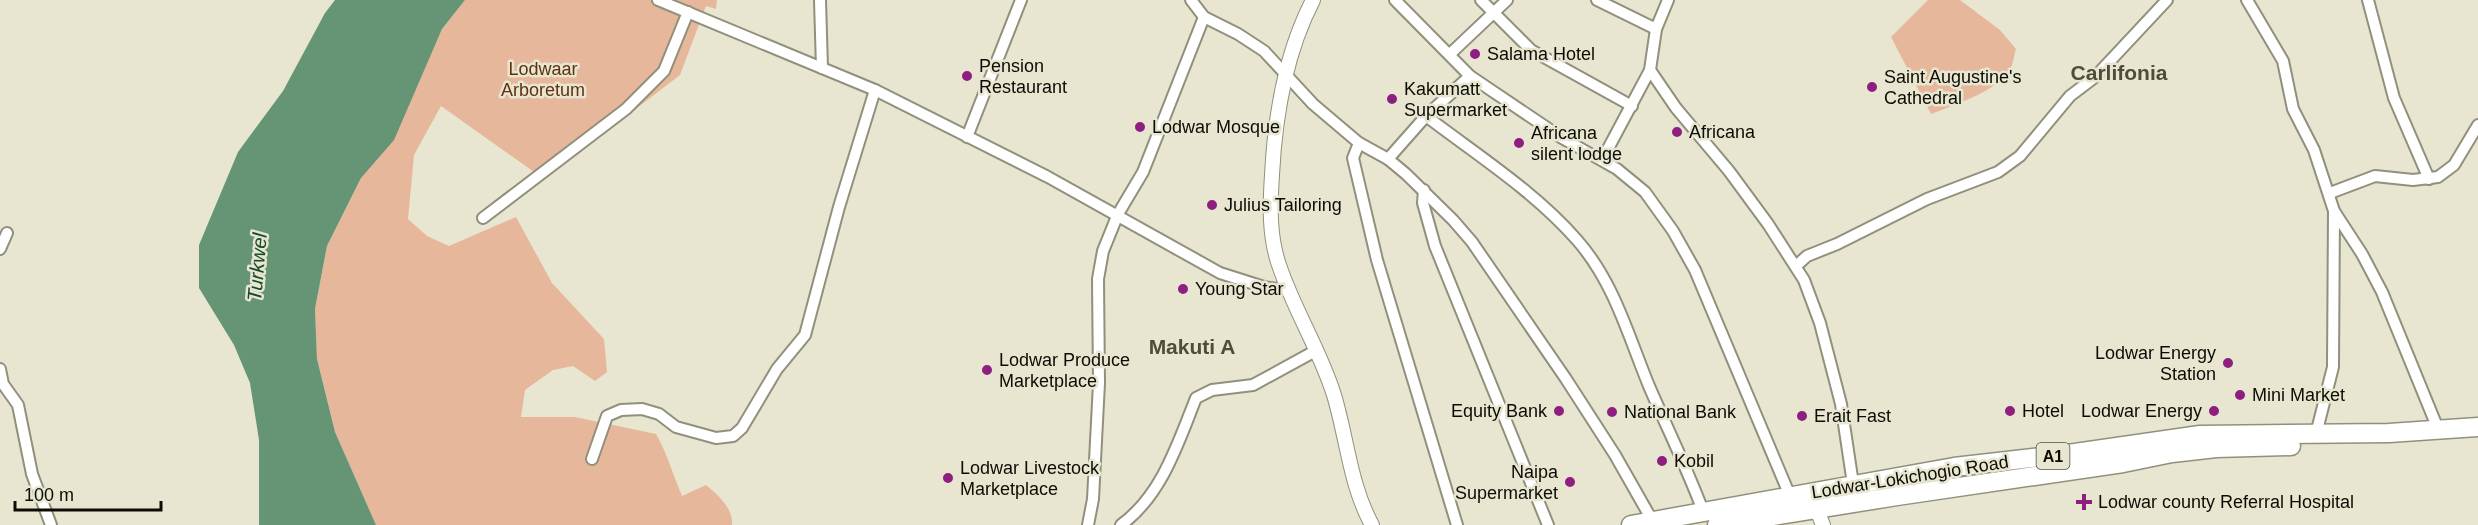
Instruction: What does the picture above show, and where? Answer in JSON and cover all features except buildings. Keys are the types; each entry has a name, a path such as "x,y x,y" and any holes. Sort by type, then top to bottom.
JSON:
{"highway":[{"name":"Lodwar-Lokichogio Road","path":"1631,525 1954,467 2200,435 2316,434 2478,427"},
{"name":"Lodwar-Lokichogio Road","path":"1717,525 1820,517 1897,496 2123,464 2172,453 2216,448 2478,435"}],"main road":[{"path":"1311,2 1285,74 1274,134 1270,206 1274,245 1286,286 1317,350 1334,394 1356,490 1369,522"}],"street":[{"path":"658,0 875,90 1118,214 1234,279 1270,288 1286,286"},
{"path":"820,0 822,68"},
{"path":"967,137 1021,0"},
{"path":"1191,0 1204,17 1238,34 1264,51 1313,104 1359,143 1388,159 1424,190 1472,242 1603,436 1652,520"},
{"path":"1395,0 1470,76 1562,138 1629,177 1646,192 1695,270 1790,496"},
{"path":"1481,0 1531,50 1632,106"},
{"path":"1449,54 1507,0"},
{"path":"1597,0 1656,28"},
{"path":"1602,160 1650,70 1656,28 1668,0"},
{"path":"1797,265 1807,256 1838,244 1927,199 1998,172 2020,156 2070,96 2095,77 2167,0"},
{"path":"2247,0 2283,61 2293,109 2305,129 2330,194 2334,211 2333,367 2316,434"},
{"path":"2368,0 2394,98 2429,179"},
{"path":"483,218 626,109 664,70 688,12"},
{"path":"1088,525 1093,499 1099,383 1098,279 1103,251 1118,214 1143,172 1204,17"},
{"path":"1650,70 1686,122 1729,171 1797,265 1812,297 1835,380 1846,427 1853,484"},
{"path":"1388,159 1426,116 1470,76"},
{"path":"592,459 607,416 621,410 651,411 659,414 676,428 716,438 733,436 742,428 777,369 805,335 839,207 875,90"},
{"path":"1426,116 1546,209 1577,240 1593,261 1609,285 1703,511"},
{"path":"2330,194 2375,176 2396,179 2438,177 2454,165 2478,124"},
{"path":"1359,143 1353,158 1377,260 1457,525"},
{"path":"1424,190 1423,203 1435,246 1548,525"},
{"path":"2334,211 2362,254 2382,292 2438,429"},
{"path":"0,249 7,233"},
{"path":"1121,525 1135,515 1171,460 1196,398 1212,390 1253,385 1317,350"},
{"path":"0,369 3,384 18,405 32,474 51,525"}],"green space":[{"name":"Lodwaar Arboretum","path":"465,0 717,0 716,9 706,6 680,75 544,179 441,106 414,155 408,219 427,236 449,246 516,217 552,283 604,339 607,372 595,381 573,366 553,370 525,390 521,417 575,417 656,434 682,496 706,485 720,497 728,508 732,525 376,525 335,432 317,359 315,309 327,246 361,178 409,103 442,29"},
{"path":"1928,0 1960,0 2000,30 2016,49 2010,69 2003,79 1973,97 1931,114 1891,37"}],"water":[{"name":"Turkwel","path":"335,0 465,0 442,29 394,140 361,178 327,246 315,309 317,359 335,432 376,525 259,525 259,440 250,383 234,345 199,288 199,245 238,152 283,91 325,13"}],"place":[{"name":"Salama Hotel","path":"1475,54"},
{"name":"Pension Restaurant","path":"967,76"},
{"name":"Saint Augustine's Cathedral","path":"1872,87"},
{"name":"Kakumatt Supermarket","path":"1392,99"},
{"name":"Lodwar Mosque","path":"1140,127"},
{"name":"Africana","path":"1677,132"},
{"name":"Africana silent lodge","path":"1519,143"},
{"name":"Julius Tailoring","path":"1212,205"},
{"name":"Young Star","path":"1183,289"},
{"name":"Lodwar Energy Station","path":"2228,363"},
{"name":"Lodwar Produce Marketplace","path":"987,370"},
{"name":"Mini Market","path":"2240,395"},
{"name":"Equity Bank","path":"1559,411"},
{"name":"Hotel","path":"2010,411"},
{"name":"Lodwar Energy","path":"2214,411"},
{"name":"National Bank","path":"1612,412"},
{"name":"Erait Fast","path":"1802,416"},
{"name":"Kobil","path":"1662,461"},
{"name":"Lodwar Livestock Marketplace","path":"948,478"},
{"name":"Naipa Supermarket","path":"1570,482"},
{"name":"Lodwar county Referral Hospital","path":"2084,502"}],"district":[{"name":"Carlifonia","path":"2119,72"},
{"name":"Makuti A","path":"1192,346"}]}
